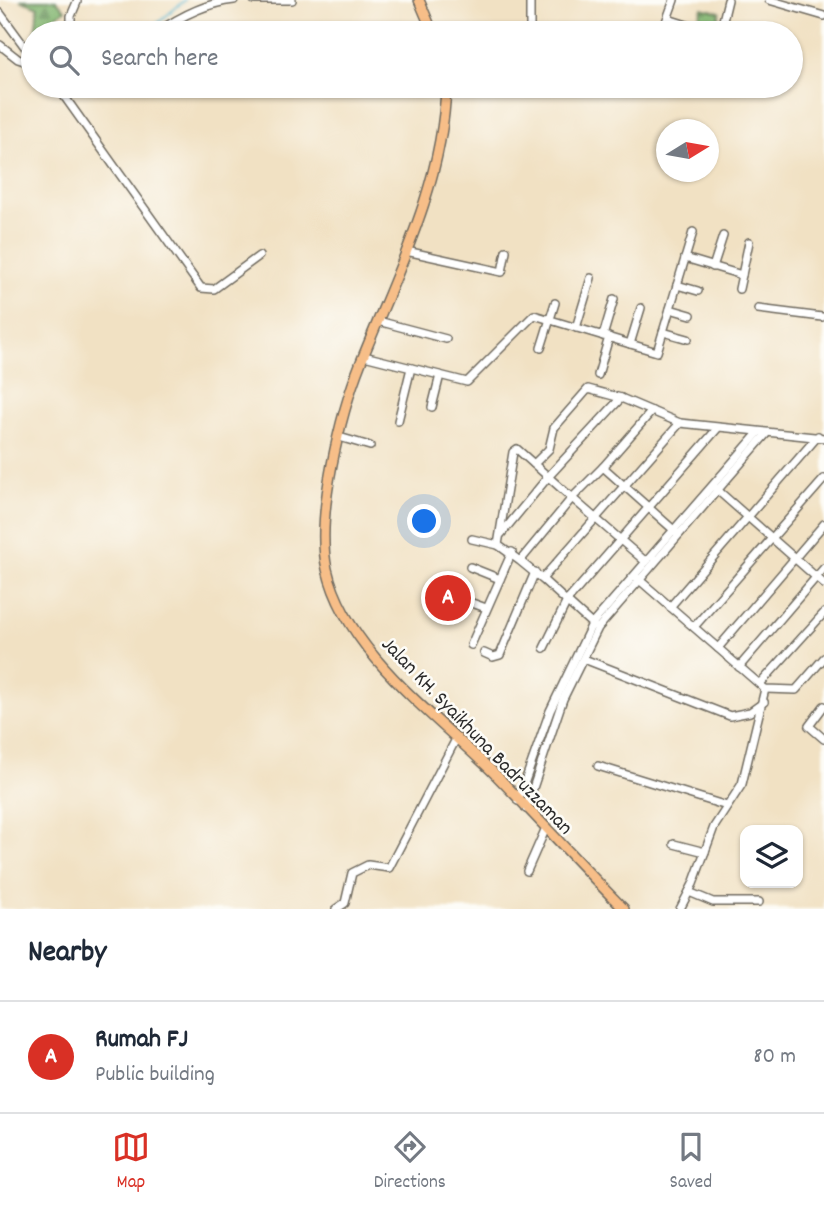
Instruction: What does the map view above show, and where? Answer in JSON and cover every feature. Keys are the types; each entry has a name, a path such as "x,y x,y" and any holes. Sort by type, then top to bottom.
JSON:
{"main road":[{"path":"419,0 428,21"},
{"name":"Jalan KH. Syaikhuna Badruzzaman","path":"445,98 443,134 424,206 353,382 339,437 324,533 327,568 333,588 358,633 392,677 497,776 545,831 624,909"}],"street":[{"path":"176,21 217,2 234,0"},
{"path":"254,0 292,0"},
{"path":"530,0 530,21"},
{"path":"674,0 668,19 674,21"},
{"path":"723,21 728,0"},
{"path":"769,0 824,16"},
{"path":"72,21 72,11 77,2"},
{"path":"0,13 21,42"},
{"path":"0,45 21,60"},
{"path":"66,98 201,288 214,289 259,256"},
{"path":"364,356 467,382 534,315 657,352 693,232"},
{"path":"713,267 723,236"},
{"path":"739,289 749,242"},
{"path":"406,251 502,272 506,251"},
{"path":"685,258 742,275"},
{"path":"576,328 591,278"},
{"path":"677,285 698,291"},
{"path":"598,375 614,299"},
{"path":"541,348 555,303"},
{"path":"630,344 641,307"},
{"path":"670,309 691,315"},
{"path":"758,309 822,317"},
{"path":"378,321 446,339"},
{"path":"663,332 688,339"},
{"path":"398,421 411,368"},
{"path":"432,407 440,375"},
{"path":"534,464 549,449 554,428 582,392 592,389 680,423 758,433 822,435"},
{"path":"498,541 548,477 621,398"},
{"path":"520,561 572,498 652,411"},
{"path":"542,579 680,423"},
{"path":"544,648 566,601 717,429"},
{"path":"716,488 758,433"},
{"path":"518,801 550,711 595,626 767,433"},
{"path":"670,607 822,435"},
{"path":"339,437 370,446"},
{"path":"498,541 513,452 519,450 594,519 646,562"},
{"path":"603,467 677,533"},
{"path":"694,627 824,479"},
{"path":"716,488 824,584"},
{"path":"718,649 824,524"},
{"path":"637,578 646,562 677,533"},
{"path":"472,539 498,541 595,626"},
{"path":"471,645 512,552"},
{"path":"470,567 500,579"},
{"path":"739,667 824,568"},
{"path":"484,653 493,657 500,655 535,572"},
{"path":"637,578 763,686 796,690 824,657"},
{"path":"458,598 486,608"},
{"path":"680,909 714,827 742,784 764,702 763,686 824,613"},
{"path":"526,810 563,699 584,659 595,626"},
{"path":"584,659 730,716 750,712 764,702"},
{"path":"824,706 809,726 824,739"},
{"path":"336,909 345,903 352,873 368,865 389,868 456,739"},
{"path":"598,766 727,806"},
{"path":"527,871 545,831"},
{"path":"674,844 705,852"},
{"path":"689,892 713,902 759,902"}],"green space":[{"path":"20,0 56,0 65,10 51,21 36,21 38,7"},
{"path":"702,8 720,12 718,21 698,21"}],"waterway":[{"path":"160,21 185,0"}],"place":[{"name":"Rumah FJ","path":"448,598"}]}
